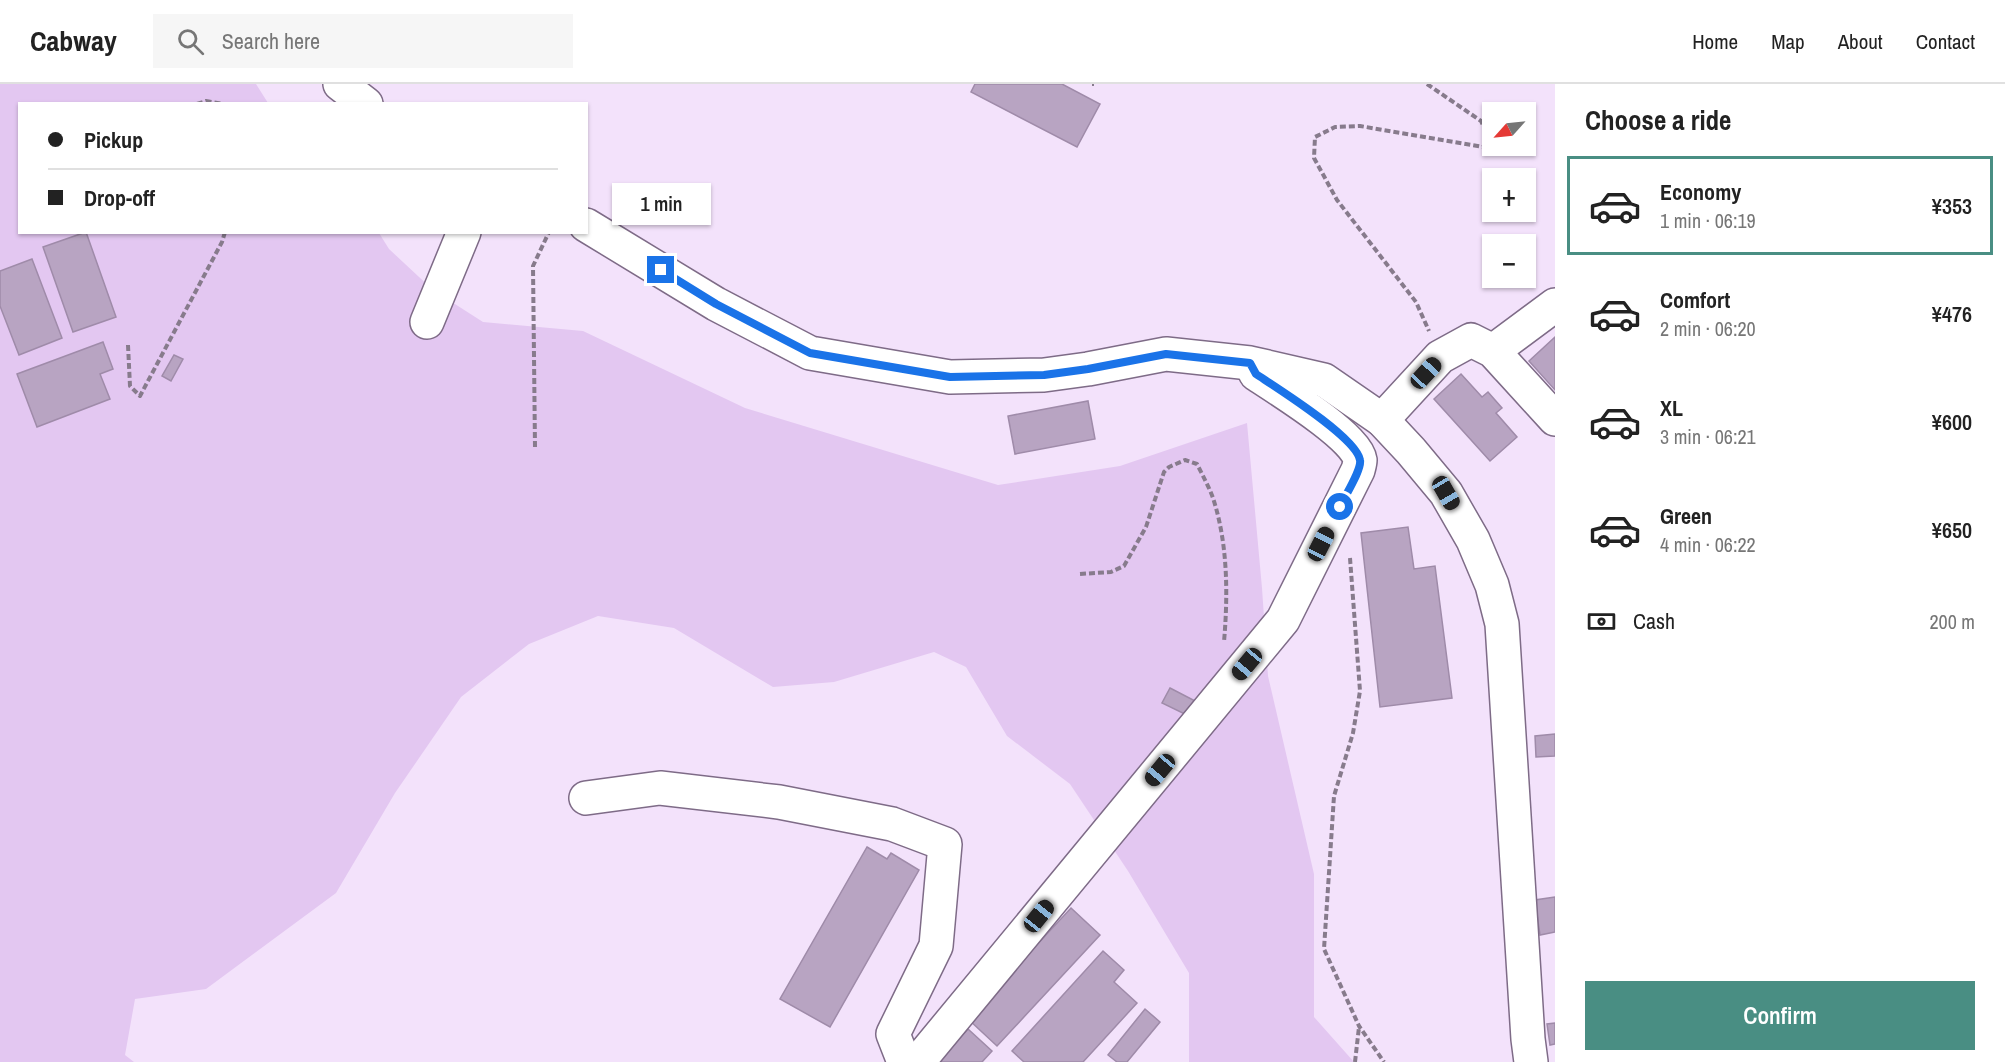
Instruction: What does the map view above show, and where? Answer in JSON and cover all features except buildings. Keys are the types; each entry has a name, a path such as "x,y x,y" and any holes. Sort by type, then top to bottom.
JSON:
{"street":[{"path":"340,84 363,102"},
{"path":"588,226 716,304 810,353 950,377 1044,375 1166,354 1250,363 1324,380 1382,420 1446,493 1473,540 1492,585 1502,624 1531,1062"},
{"path":"428,322 463,234"},
{"path":"1492,351 1555,305"},
{"path":"1382,420 1440,357 1471,339 1492,351 1555,419"},
{"path":"918,1062 1283,620 1358,470 1360,460 1354,449 1323,418 1256,374 1250,363"},
{"path":"586,798 660,788 779,802 892,824 945,844 936,946 893,1034 904,1062"}],"path":[{"path":"1427,84 1480,121 1489,138 1484,147 1360,126 1335,127 1315,137 1314,158 1337,200 1416,302 1440,357"},
{"path":"128,345 130,386 140,396 224,234"},
{"path":"535,447 533,266 548,234"},
{"path":"1080,574 1111,572 1124,566 1146,526 1164,472 1169,467 1185,460 1197,464 1213,498 1221,535 1227,584 1224,661 1235,678"},
{"path":"1350,554 1360,691 1353,733 1334,796 1324,949 1359,1026 1384,1062"},
{"path":"1355,1062 1359,1026"}],"shaded area":[{"path":"0,84 256,84 267,102 18,102 18,234 380,234 389,249 433,290 483,322 583,331 745,408 998,485 1120,466 1247,423 1268,676 1314,874 1314,1017 1354,1062 1189,1062 1189,973 1128,871 1070,784 1007,736 966,667 934,652 834,682 773,687 674,628 598,616 529,644 461,697 395,793 336,893 206,989 135,999 125,1055 134,1062 0,1062"}],"route":[{"path":"661,270 716,304 810,353 950,377 1044,375 1166,354 1250,363 1256,374 1323,418 1354,449 1360,460 1358,470 1340,507"}]}
